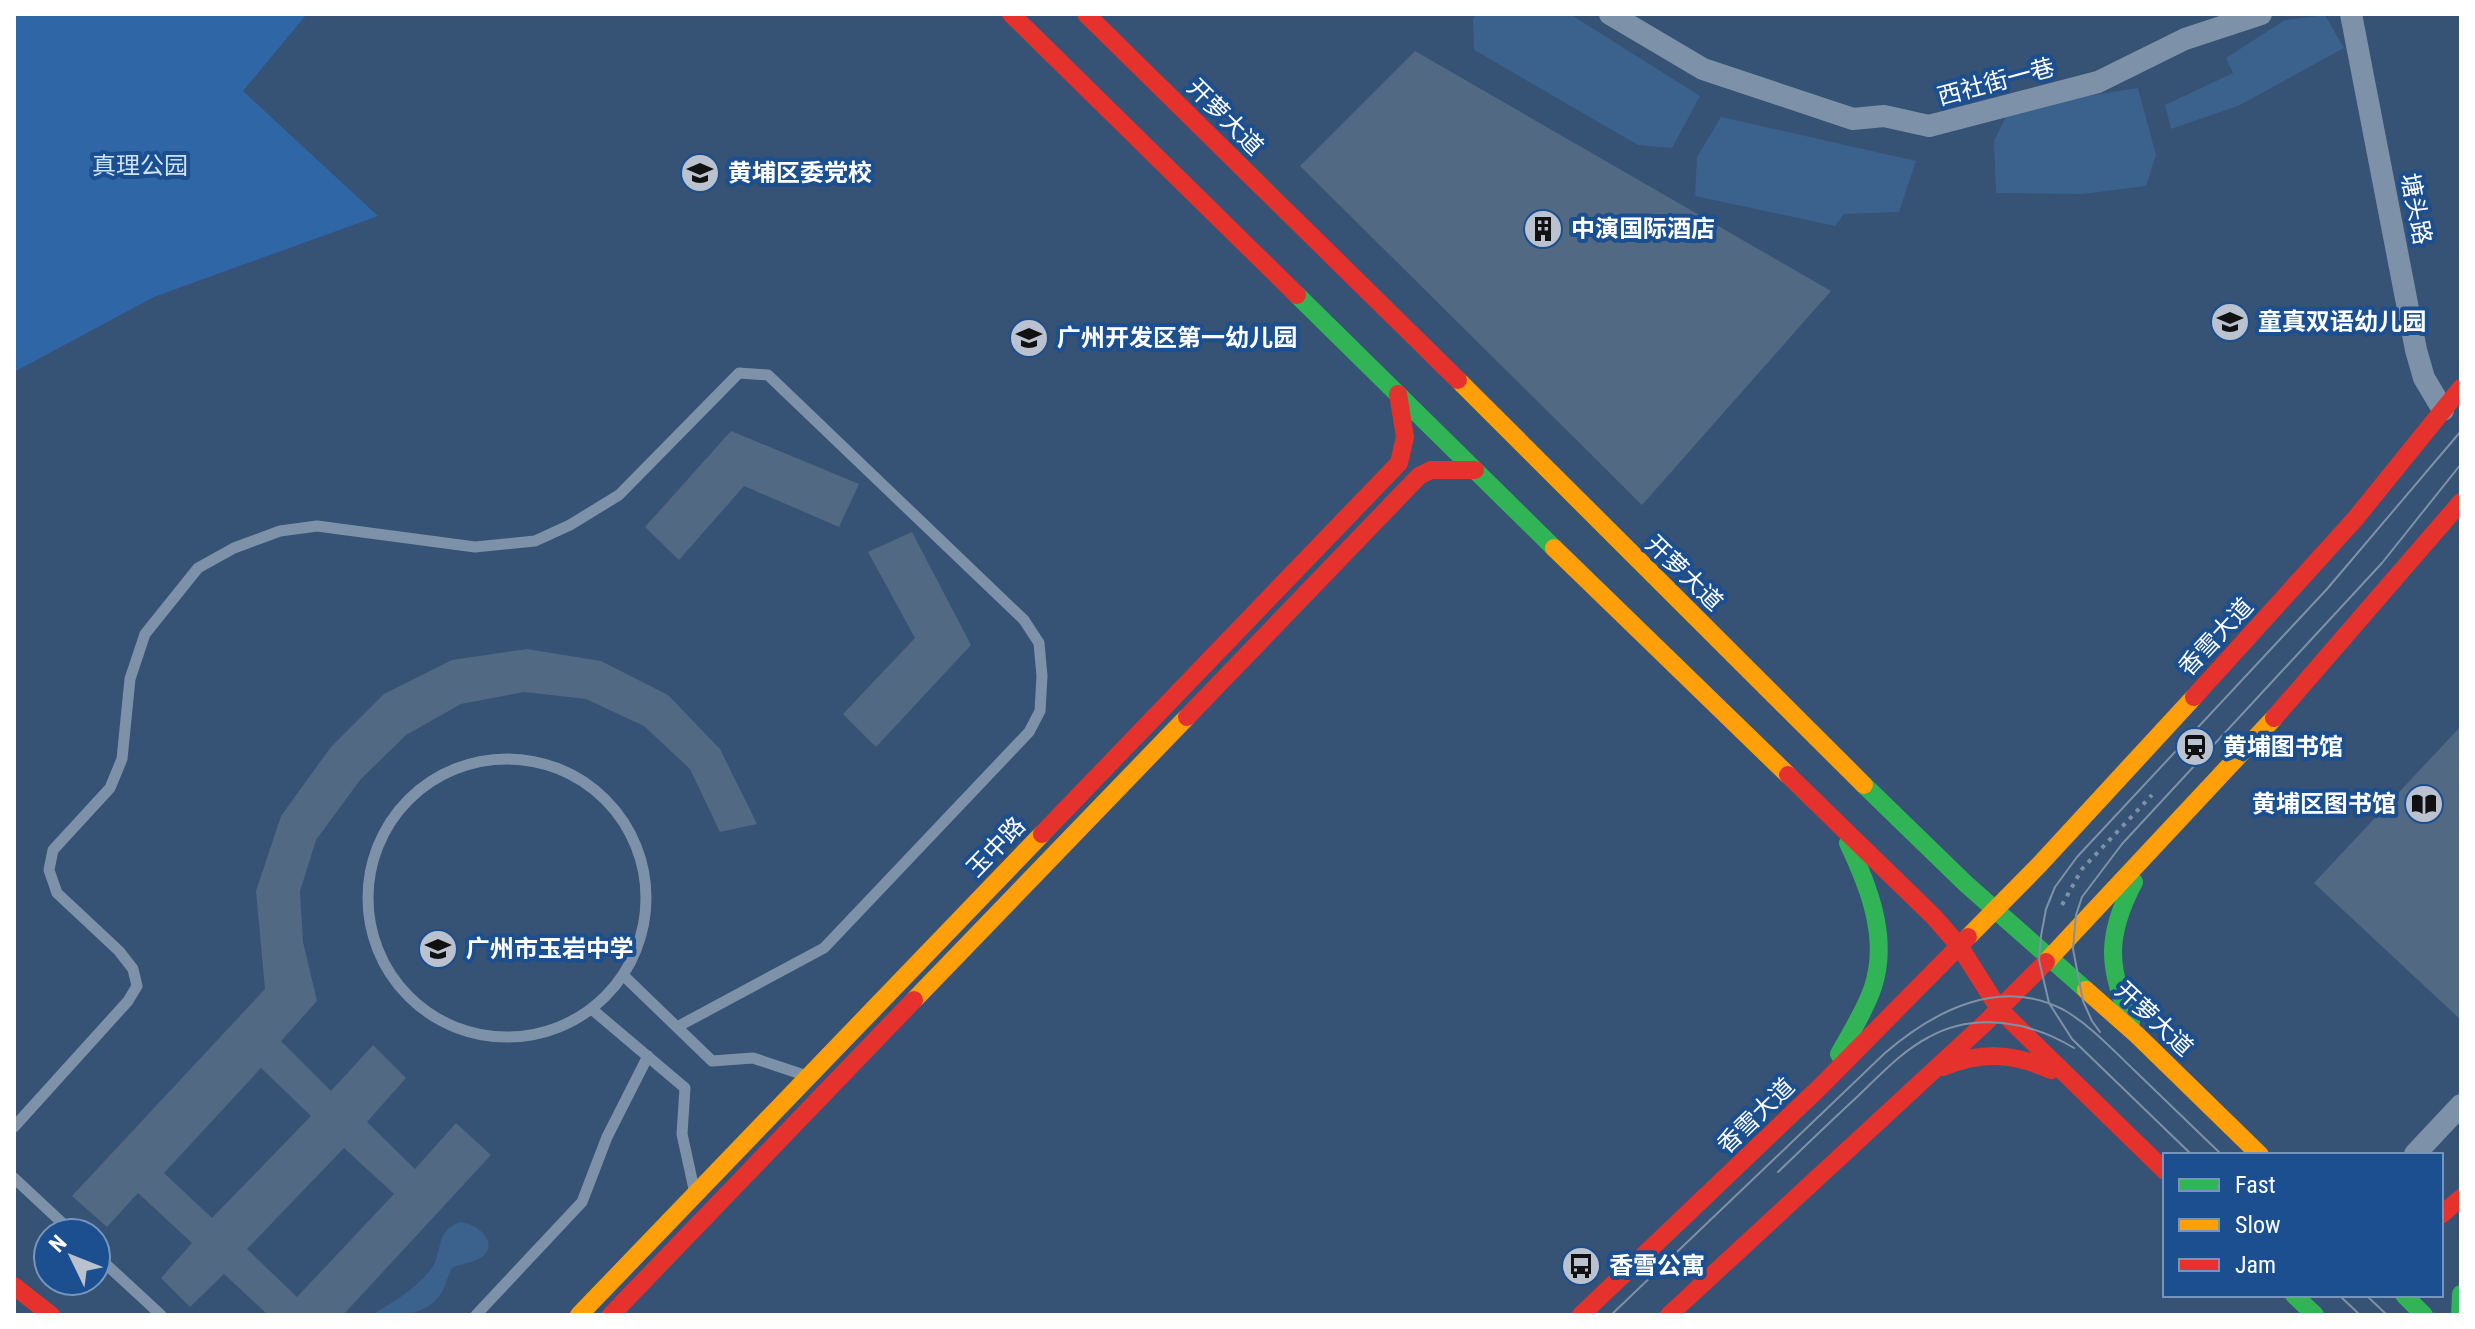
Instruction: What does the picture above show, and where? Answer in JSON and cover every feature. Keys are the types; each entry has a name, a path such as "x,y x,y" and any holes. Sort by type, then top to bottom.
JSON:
{"main road":[{"path":"1011,14 1934,917 1960,947 1999,1009 2163,1169"},
{"name":"开萝大道","path":"1086,14 1480,401 1814,736 1996,910 2137,1035 2258,1153"},
{"name":"香雪大道","path":"1581,1315 1821,1086 1996,910 2279,605 2355,519 2461,388"},
{"name":"玉中路","path":"579,1315 1399,463 1404,452 1406,427 1398,394"},
{"name":"玉中路","path":"611,1315 1419,476 1431,470 1475,470"},
{"path":"1669,1315 2050,958 2292,698 2461,502"},
{"path":"1780,766 1819,770 1828,764 1828,758 1814,736"},
{"path":"1821,1086 1874,985 1879,959 1874,909 1865,877 1838,822"},
{"path":"2137,1035 2116,990 2110,966 2112,940 2127,895 2152,851"},
{"path":"1929,1073 1958,1060 1988,1053 2016,1056 2067,1077"},
{"path":"2443,1213 2461,1198"},
{"path":"14,1286 51,1315"},
{"path":"2460,1315 2461,1294"},
{"path":"2296,1297 2315,1315"},
{"path":"2406,1297 2424,1315"}],"street":[{"name":"西社街一巷","path":"1610,14 1703,69 1853,119 1884,116 1929,126 2098,82 2185,39 2261,14"},
{"name":"塘头路","path":"2351,14 2416,350 2424,378 2443,410"},
{"path":"2416,1153 2461,1105"}],"lane":[{"path":"14,1127 128,1001 137,986 133,969 119,951 57,893 49,870 53,850 110,788 122,759 130,679 145,634 198,568 234,548 269,535 317,526 475,547 535,541 570,525 619,495 739,373 768,375 1024,620 1039,643 1042,676 1040,711 1029,732 824,948 677,1027"},
{"path":"508,758 545,763 580,778 609,802 631,832 644,867 647,905 640,942 623,975 594,1011 554,1030 517,1038 480,1036 444,1024 413,1003 389,974 373,940 367,904 371,866 384,831 407,801 436,778 471,763 508,758"},
{"path":"623,975 712,1061 753,1058 808,1076"},
{"path":"594,1011 685,1088 682,1134 695,1194"},
{"path":"476,1315 582,1202 607,1137 648,1056"},
{"path":"14,1178 56,1217"},
{"path":"112,1270 161,1315"}],"path":[{"path":"2061,908 2082,869 2152,795"}],"green space":[{"name":"真理公园","path":"14,14 307,14 243,91 378,216 154,297 14,372"}],"shaded area":[{"path":"1477,14 1570,14 1700,96 1672,148 1638,145 1474,50 1473,19"},
{"path":"2325,15 2344,48 2238,106 2171,129 2165,105 2233,73 2226,58 2285,20"},
{"path":"2138,88 2156,155 2146,186 2083,194 1996,193 1994,141 2010,108"},
{"path":"1721,117 1916,161 1899,212 1844,214 1835,226 1695,196 1697,157"},
{"path":"460,1222 475,1227 486,1236 488,1248 485,1254 452,1268 442,1292 428,1307 410,1313 371,1315 401,1296 428,1273 437,1258 442,1237 451,1226"}],"building":[{"name":"中演国际酒店","path":"1415,51 1831,291 1642,505 1300,166"},
{"path":"731,431 859,484 839,527 744,486 679,560 645,527"},
{"path":"912,532 971,645 876,747 843,714 915,638 868,552"},
{"path":"527,649 601,661 668,695 720,749 757,824 720,832 690,769 644,726 586,699 524,692 461,704 406,735 360,780 316,840 300,891 303,942 317,1001 281,1041 331,1091 373,1045 406,1078 367,1122 415,1169 456,1123 491,1155 343,1315 268,1315 224,1274 190,1307 161,1278 192,1243 138,1193 112,1222 112,1217 96,1217 72,1196 265,989 256,891 281,816 331,747 384,694 452,660","holes":["261,1068 311,1116 212,1218 164,1173","344,1148 394,1194 297,1297 247,1249"]},
{"name":"黄埔区图书馆","path":"2461,726 2461,1020 2314,883"}],"tram line":[{"path":"2190,1153 2072,1039 2049,1003 2039,960 2046,909 2055,887 2077,857 2327,589 2461,431"},
{"path":"2100,1032 2083,1001 2073,949 2076,915 2082,897 2122,844 2382,563 2461,464"},
{"path":"1611,1315 1885,1053 1925,1024 1969,1003 2016,996 2040,1000 2064,1010 2100,1038 2220,1153"},
{"path":"1778,1172 1900,1056 1947,1029 1965,1024 2003,1023 2040,1032 2074,1048"},
{"path":"2341,1297 2360,1315"},
{"path":"2368,1297 2387,1315"}],"traffic: fast":[{"path":"1297,295 1554,548"},
{"path":"1864,785 1966,884 2086,990"},
{"path":"1839,1054 1870,996 1879,950 1869,895 1848,843"},
{"path":"2131,1022 2117,984 2113,951 2118,918 2134,882"},
{"path":"2460,1315 2461,1294"},
{"path":"2296,1297 2315,1315"},
{"path":"2406,1297 2424,1315"}],"traffic: slow":[{"path":"1458,380 1864,785"},
{"path":"1554,548 1788,775"},
{"path":"1968,937 2194,697"},
{"path":"914,1000 1187,717"},
{"path":"2046,962 2274,718"},
{"path":"579,1315 1042,834"},
{"path":"2086,990 2137,1035 2258,1153"}],"traffic: jam":[{"path":"1011,14 1297,295"},
{"path":"1086,14 1458,380"},
{"path":"2194,697 2355,519 2461,388"},
{"path":"1042,834 1399,463 1405,437 1398,394"},
{"path":"1187,717 1419,476 1431,470 1475,470"},
{"path":"2274,718 2461,502"},
{"path":"1788,775 1934,917 1960,947 1999,1009 2163,1169"},
{"path":"1581,1315 1821,1086 1968,937"},
{"path":"1669,1315 1985,1023 2046,962"},
{"path":"611,1315 914,1000"},
{"path":"1943,1067 1971,1058 1997,1056 2024,1060 2051,1070"},
{"path":"2443,1213 2461,1198"},
{"path":"14,1286 51,1315"}],"place":[{"name":"黄埔区委党校","path":"700,173"},
{"name":"中演国际酒店","path":"1543,229"},
{"name":"童真双语幼儿园","path":"2230,322"},
{"name":"广州开发区第一幼儿园","path":"1029,338"},
{"name":"黄埔图书馆","path":"2195,747"},
{"name":"黄埔区图书馆","path":"2424,804"},
{"name":"广州市玉岩中学","path":"438,949"},
{"name":"香雪公寓","path":"1581,1266"}]}
